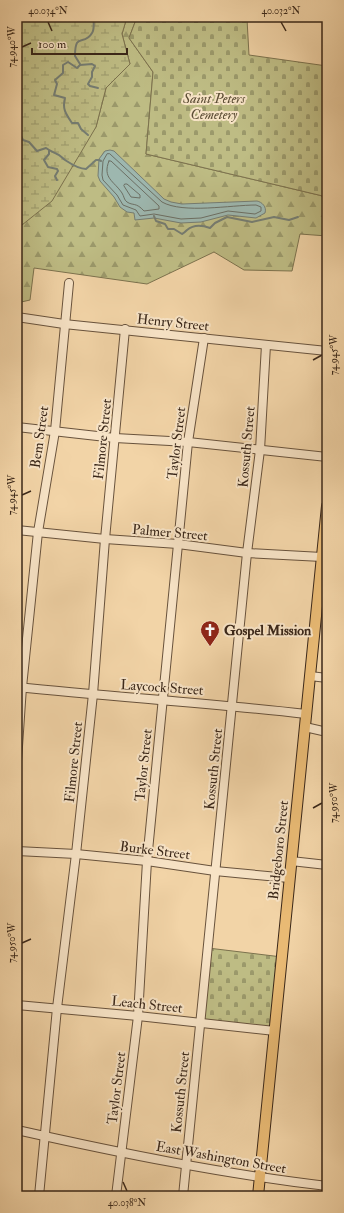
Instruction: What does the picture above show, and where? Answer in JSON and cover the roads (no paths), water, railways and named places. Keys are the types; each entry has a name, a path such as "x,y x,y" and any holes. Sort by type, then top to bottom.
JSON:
{"main road":[{"name":"Bridgeboro Street","path":"260,1194 260,1178 289,878 310,676 323,578 322,557 327,506"}],"street":[{"name":"Bem Street","path":"17,760 19,687 38,532 55,432 69,283"},
{"name":"Henry Street","path":"17,317 64,324 125,329 327,351"},
{"name":"Filmore Street","path":"39,1196 57,1008 76,854 93,694 105,539 116,438 125,329"},
{"name":"Taylor Street","path":"116,1196 138,1016 147,861 188,442 204,338"},
{"name":"Kossuth Street","path":"183,1196 247,553 260,450 266,345"},
{"path":"17,427 116,438 188,442 327,457"},
{"name":"Palmer Street","path":"17,530 105,539 178,544 247,553 322,557"},
{"path":"310,676 327,678"},
{"name":"Laycock Street","path":"19,687 162,701 233,705 306,714"},
{"path":"305,727 327,732"},
{"name":"Burke Street","path":"17,851 76,854 147,861 216,871 289,878"},
{"path":"291,861 327,865"},
{"name":"Leach Street","path":"17,1005 201,1022 275,1032"},
{"name":"East Washington Street","path":"17,1130 186,1165 260,1178 327,1186"}],"water":[{"path":"105,151 114,151 164,199 171,202 182,204 257,201 264,205 265,213 256,218 228,215 201,222 181,223 154,218 135,220 134,213 127,212 120,207 114,197 100,181 98,176 99,159"}],"waterway":[{"path":"80,65 75,56 75,48 78,41 86,39 92,33 94,17"},
{"path":"88,135 81,129 78,123 72,123 68,117 64,108 65,98 54,95 57,84 55,80 63,73 63,65 68,62 77,68 80,65 92,64 95,66 88,84 98,88"},
{"path":"17,131 23,140 29,142 37,151 46,148 58,154 67,162 83,169 86,169 96,160 101,161"},
{"path":"17,141 19,133"},
{"path":"49,151 49,154 44,160 48,167 57,169 58,171 55,176 57,180"},
{"path":"154,216 156,221 165,224 168,229 174,229 182,234 195,226 210,228 215,223 227,217 252,222 274,217 289,220 298,217"}],"place":[{"name":"Gospel Mission","path":"210,647"}],"park label":[{"name":"Saint Peters Cemetery","path":"214,106"}]}
